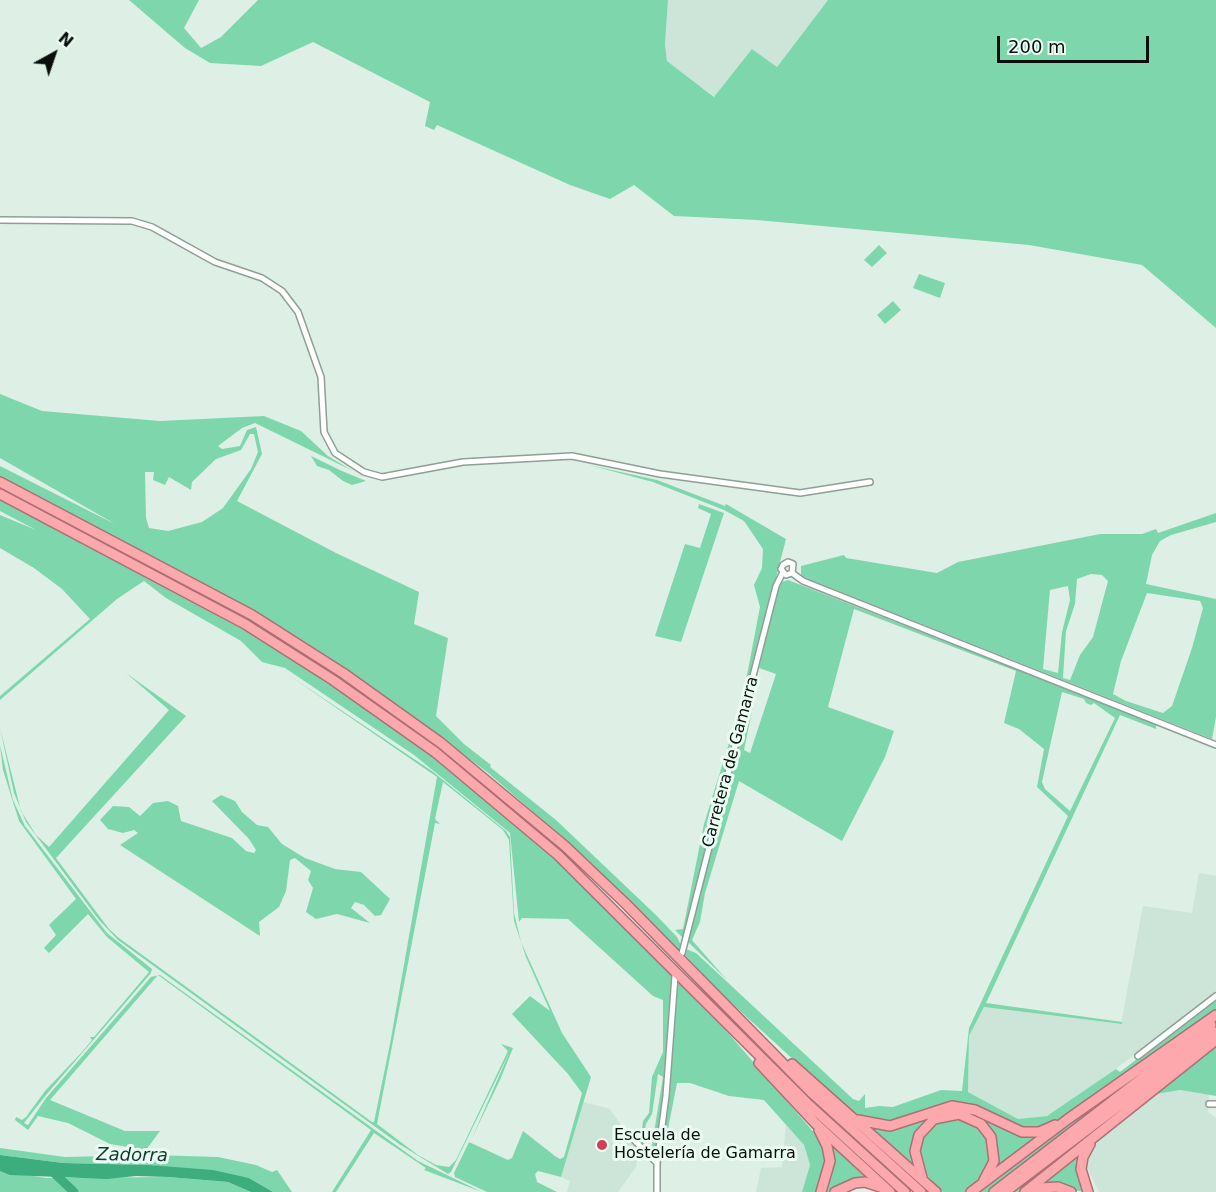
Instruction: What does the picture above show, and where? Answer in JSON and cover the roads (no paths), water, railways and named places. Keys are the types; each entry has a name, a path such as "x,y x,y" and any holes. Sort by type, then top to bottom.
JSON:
{"highway":[{"path":"0,482 252,615 397,711 497,788 564,846 812,1093 921,1192"},
{"path":"0,494 245,624 333,680 416,738 558,855 620,914 840,1135 905,1192"},
{"path":"732,1011 936,1192"},
{"path":"971,1192 1068,1119 1216,1015"},
{"path":"994,1192 1216,1021"},
{"path":"1005,1192 1216,1032"},
{"path":"743,1040 772,1078 815,1123 889,1191"},
{"path":"1025,1192 1092,1141 1216,1040"},
{"path":"851,1117 870,1124 890,1126 942,1107 959,1106 975,1110 1016,1131 1029,1133 1068,1119"},
{"path":"924,1182 915,1151 919,1135 934,1119 959,1114 981,1124 991,1137 994,1161 981,1185"},
{"path":"815,1123 827,1146 830,1161 821,1192"},
{"path":"1088,1192 1081,1170 1083,1157 1092,1141"},
{"path":"835,1192 855,1183 865,1182 889,1191"},
{"path":"1032,1192 1041,1188 1058,1187 1071,1192"}],"street":[{"path":"0,220 132,221 152,227 215,262 262,278 282,291 298,312 321,377 324,432 335,453 364,472 382,477 464,459 584,457 660,474 800,493 870,482"},
{"path":"792,573 794,568 788,562 783,565 783,572 792,573 803,581 1216,745"},
{"name":"Carretera de Gamarra","path":"682,952 777,586 783,572"},
{"path":"657,1192 657,1163 666,1096 675,976"},
{"path":"1138,1056 1216,996"},
{"path":"1209,1104 1216,1104"},
{"path":"632,1138 657,1163"}],"waterway":[{"path":"52,1171 74,1192"}],"place":[{"name":"Escuela de Hostelería de Gamarra","path":"602,1145"}],"water label":[{"name":"Zadorra","path":"132,1156"}]}
